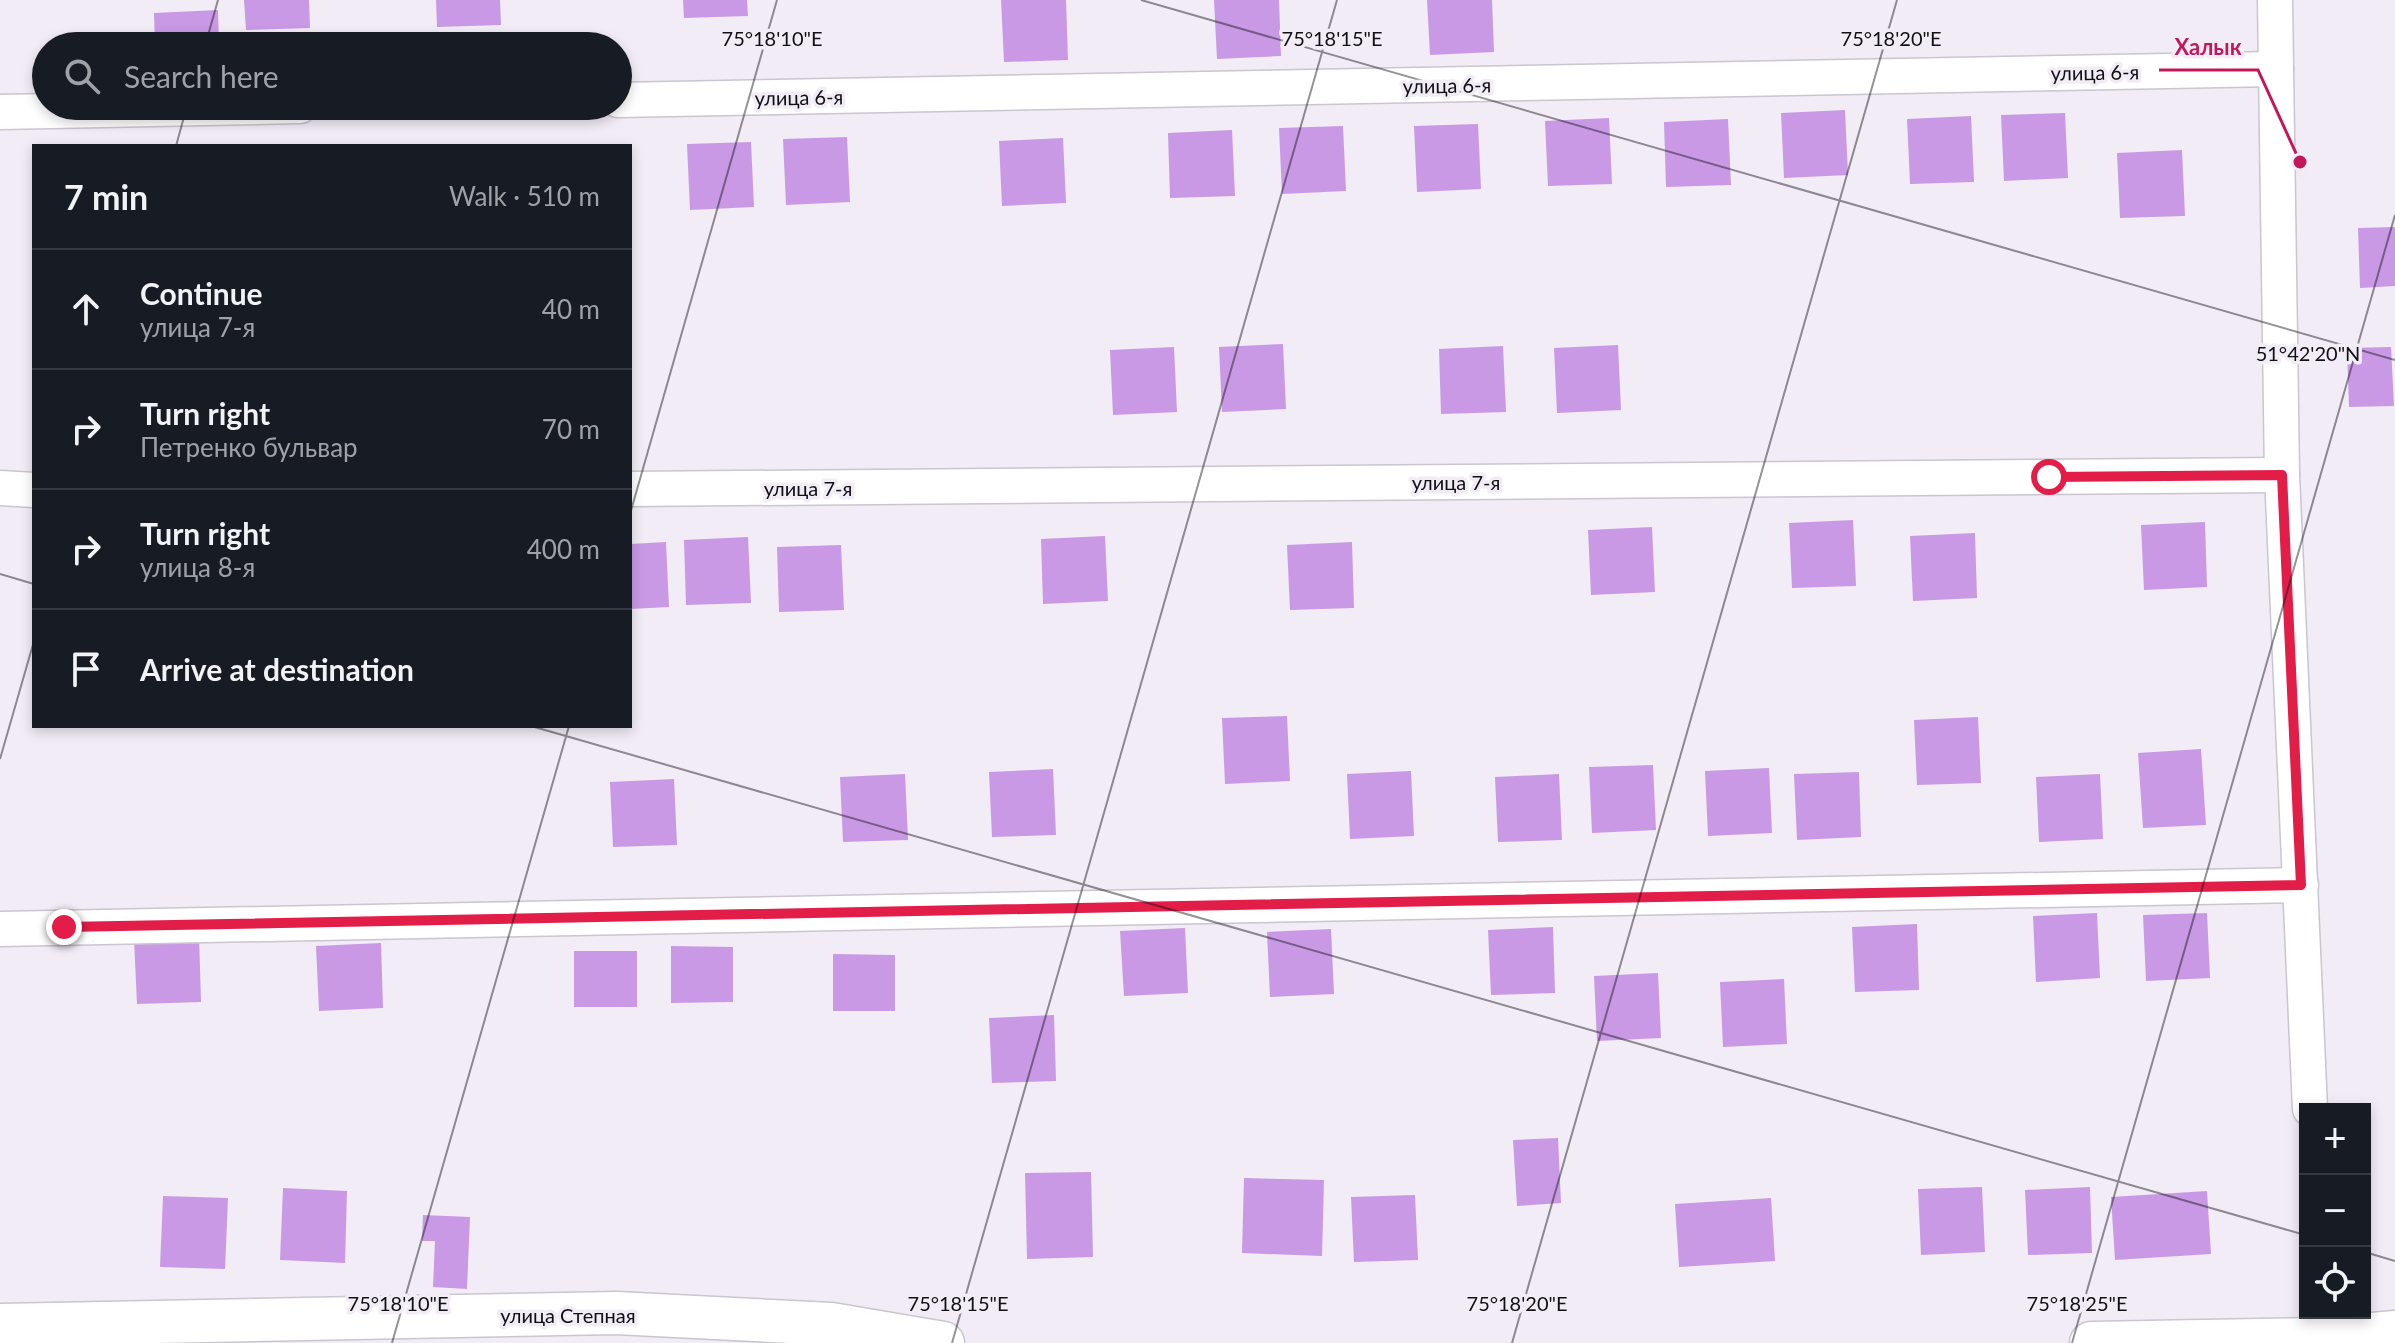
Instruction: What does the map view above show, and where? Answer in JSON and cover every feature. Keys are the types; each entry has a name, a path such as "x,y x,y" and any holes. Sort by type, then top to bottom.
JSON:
{"street":[{"path":"2275,0 2282,475 2310,1103"},
{"name":"улица 6-я","path":"632,100 2276,69"},
{"path":"0,112 32,111"},
{"name":"улица 7-я","path":"632,489 2282,475"},
{"path":"0,488 32,490"},
{"path":"0,929 2301,885"},
{"name":"улица Степная","path":"0,1325 616,1313 831,1324 943,1343"},
{"path":"2091,1343 2317,1332 2395,1332"}],"building":[{"path":"244,0 309,0 310,28 246,30"},
{"path":"436,0 500,0 501,25 437,27"},
{"path":"683,0 747,0 748,16 684,18"},
{"path":"1001,0 1066,0 1068,60 1004,62"},
{"path":"1214,0 1279,0 1281,56 1217,59"},
{"path":"1427,0 1492,0 1494,52 1430,55"},
{"path":"218,10 219,32 155,32 154,13"},
{"path":"1845,110 1848,175 1784,178 1781,113"},
{"path":"2065,113 2068,178 2004,181 2001,115"},
{"path":"1971,116 1974,182 1910,184 1907,119"},
{"path":"1609,118 1612,184 1548,186 1545,121"},
{"path":"1728,119 1731,185 1666,187 1664,122"},
{"path":"1478,124 1481,189 1417,192 1414,126"},
{"path":"1343,126 1346,191 1282,194 1279,128"},
{"path":"1232,130 1235,196 1170,198 1168,133"},
{"path":"847,137 850,202 786,205 783,139"},
{"path":"1063,138 1066,203 1002,206 999,141"},
{"path":"751,142 754,207 690,210 687,144"},
{"path":"2182,150 2185,216 2120,218 2117,153"},
{"path":"2395,227 2395,286 2360,288 2358,228"},
{"path":"1283,344 1286,409 1222,412 1219,347"},
{"path":"1618,345 1621,410 1557,413 1554,348"},
{"path":"1503,346 1506,412 1441,414 1439,349"},
{"path":"1174,347 1177,412 1113,415 1110,350"},
{"path":"2391,347 2394,406 2349,407 2347,348"},
{"path":"1853,520 1856,586 1792,588 1789,523"},
{"path":"2205,522 2207,587 2144,590 2141,525"},
{"path":"1652,527 1655,592 1591,595 1588,530"},
{"path":"1975,533 1977,598 1913,601 1910,536"},
{"path":"1105,536 1108,601 1043,604 1041,539"},
{"path":"748,537 751,603 686,605 684,540"},
{"path":"666,542 669,607 632,609 632,544"},
{"path":"1352,542 1354,608 1290,610 1287,545"},
{"path":"841,545 844,610 779,612 777,547"},
{"path":"1287,716 1290,781 1225,784 1222,718"},
{"path":"1978,717 1981,783 1917,785 1914,720"},
{"path":"2201,749 2206,825 2143,828 2138,753"},
{"path":"1653,765 1656,830 1592,833 1589,767"},
{"path":"1769,768 1772,833 1708,836 1705,771"},
{"path":"1053,769 1056,835 992,837 989,772"},
{"path":"1411,771 1414,836 1350,839 1347,774"},
{"path":"1859,772 1861,837 1797,840 1794,774"},
{"path":"905,774 908,840 843,842 840,777"},
{"path":"1559,774 1562,840 1498,842 1495,777"},
{"path":"2100,774 2103,839 2039,842 2036,777"},
{"path":"674,779 677,845 613,847 610,782"},
{"path":"2097,913 2100,978 2036,982 2033,916"},
{"path":"2207,913 2210,978 2146,981 2143,915"},
{"path":"1917,924 1919,990 1855,992 1852,927"},
{"path":"1553,927 1555,993 1491,995 1488,930"},
{"path":"1185,928 1188,993 1124,996 1120,931"},
{"path":"1331,929 1334,994 1270,997 1267,932"},
{"path":"199,936 201,1002 137,1004 134,939"},
{"path":"381,943 383,1008 319,1011 316,946"},
{"path":"671,946 733,947 733,1002 671,1003"},
{"path":"574,951 637,951 637,1007 574,1007"},
{"path":"833,954 895,955 895,1011 833,1011"},
{"path":"1658,973 1661,1038 1597,1041 1594,976"},
{"path":"1784,979 1787,1044 1723,1047 1720,982"},
{"path":"1054,1015 1056,1081 992,1083 989,1018"},
{"path":"1558,1138 1561,1203 1517,1206 1513,1140"},
{"path":"1091,1172 1093,1257 1027,1259 1025,1173"},
{"path":"1244,1178 1324,1180 1322,1256 1242,1253"},
{"path":"1982,1187 1985,1252 1921,1255 1918,1189"},
{"path":"2090,1187 2092,1253 2028,1255 2025,1190"},
{"path":"283,1188 347,1191 345,1263 280,1260"},
{"path":"2207,1191 2211,1254 2115,1260 2111,1197"},
{"path":"1415,1195 1418,1260 1354,1262 1351,1197"},
{"path":"163,1196 228,1198 225,1269 160,1267"},
{"path":"1771,1198 1775,1261 1679,1267 1675,1204"},
{"path":"423,1215 470,1217 467,1289 433,1287 435,1241 422,1241"}],"place":[{"name":"Халык","path":"2300,162"}],"route":[{"path":"64,927 2301,885 2282,475 2049,477"}]}
